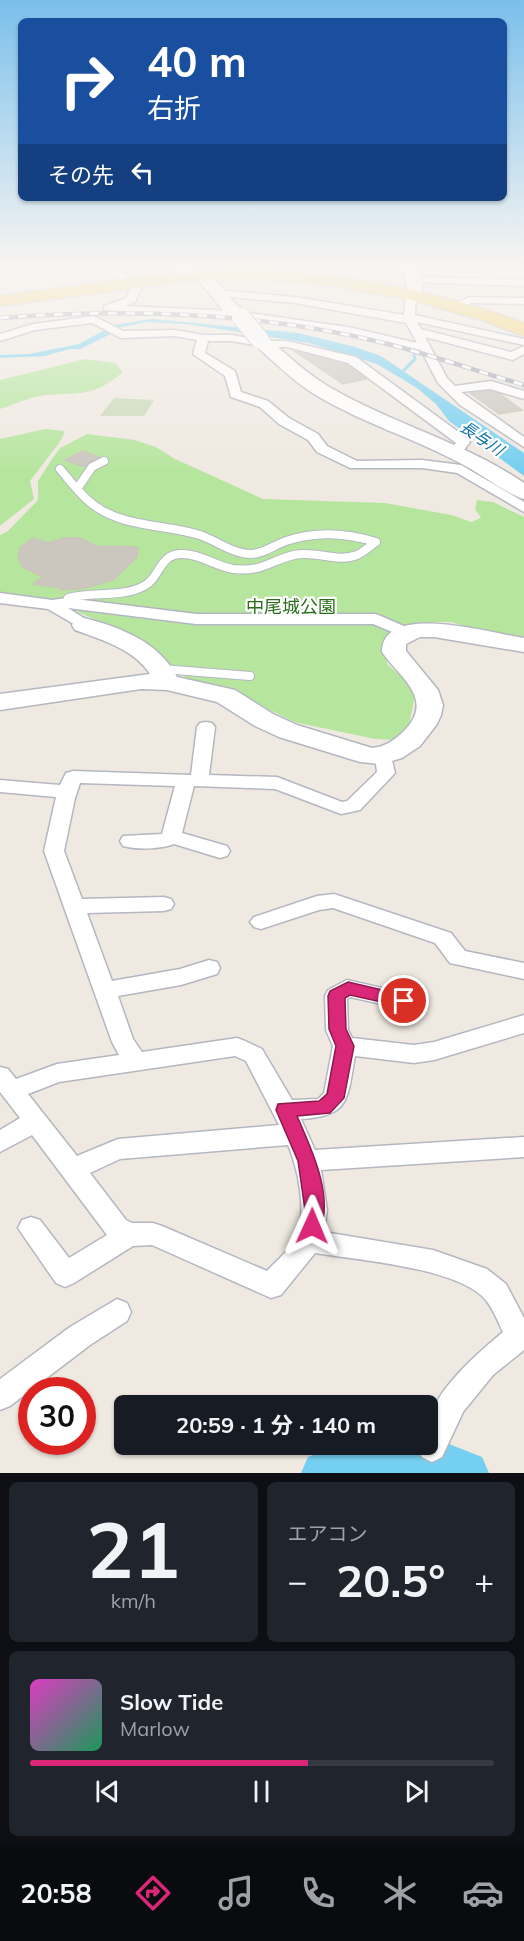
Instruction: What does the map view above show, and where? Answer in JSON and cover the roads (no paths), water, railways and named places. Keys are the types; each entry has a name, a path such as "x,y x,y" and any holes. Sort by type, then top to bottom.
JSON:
{"street":[{"path":"190,336 287,344 352,360 463,442 456,451"},
{"path":"257,336 290,368 330,395 456,451 508,481 524,493"},
{"path":"373,336 425,348"},
{"path":"419,336 442,380 464,402 524,443"},
{"path":"451,336 513,356 524,349"},
{"path":"487,336 524,342"},
{"path":"203,338 199,354 231,374 236,394 264,405 284,421 313,437 322,449 355,465 422,464 461,469 524,508"},
{"path":"452,390 491,385 524,395"},
{"path":"0,598 196,619 376,619 407,633"},
{"path":"59,604 84,625 138,648 151,656 165,676"},
{"path":"0,702 165,676 226,696 264,720 288,731 357,753 384,756 406,744 428,716 429,699 421,683 394,652 394,642 407,633 431,628 524,645"},
{"path":"130,841 167,840 170,836 192,781 206,727"},
{"path":"135,1061 123,1042 54,851 73,777 277,783 341,808 353,806 386,773 384,756"},
{"path":"0,786 68,792"},
{"path":"170,836 220,851"},
{"path":"261,922 317,903 334,901 443,938 458,957 524,971"},
{"path":"75,906 164,904"},
{"path":"105,990 182,977 209,968"},
{"path":"285,1110 323,1108 335,1098 345,1046 337,1029 336,996 348,988 404,1001"},
{"path":"345,1046 414,1054 435,1051 524,1024"},
{"path":"31,1228 65,1275 129,1235 153,1234 271,1286 309,1241 314,1210 307,1161 285,1110 254,1055 237,1047 57,1073 6,1083 117,1228 129,1235"},
{"path":"0,1142 35,1121"},
{"path":"72,1169 118,1149 295,1134"},
{"path":"307,1161 524,1147"},
{"path":"309,1241 428,1262 475,1275 493,1289 522,1337 483,1366 453,1402 438,1434"},
{"path":"0,1396 80,1336 117,1312"}],"lane":[{"path":"78,489 92,467 104,461"},
{"path":"59,604 78,594 133,591 148,584 161,562 179,554 234,570 253,569 268,566 292,555 312,553 341,558 358,555 376,542 343,535 322,535 285,541 265,552 250,554 234,550 202,536 123,518 96,507 60,470"},
{"path":"165,676 250,676"}],"water":[{"path":"94,336 107,336 80,349 70,349 44,356 0,358 0,355 29,354 79,344"},
{"name":"長与川","path":"262,336 309,336 381,356 524,453 524,476 449,421 436,404 417,388 377,364 309,343"}],"waterway":[{"path":"404,370 415,359 414,355"},
{"path":"324,1473 389,1462 444,1464 466,1473"}],"railway":[{"path":"351,336 434,357 524,385"}],"park label":[{"name":"中尾城公園","path":"291,607"}]}
